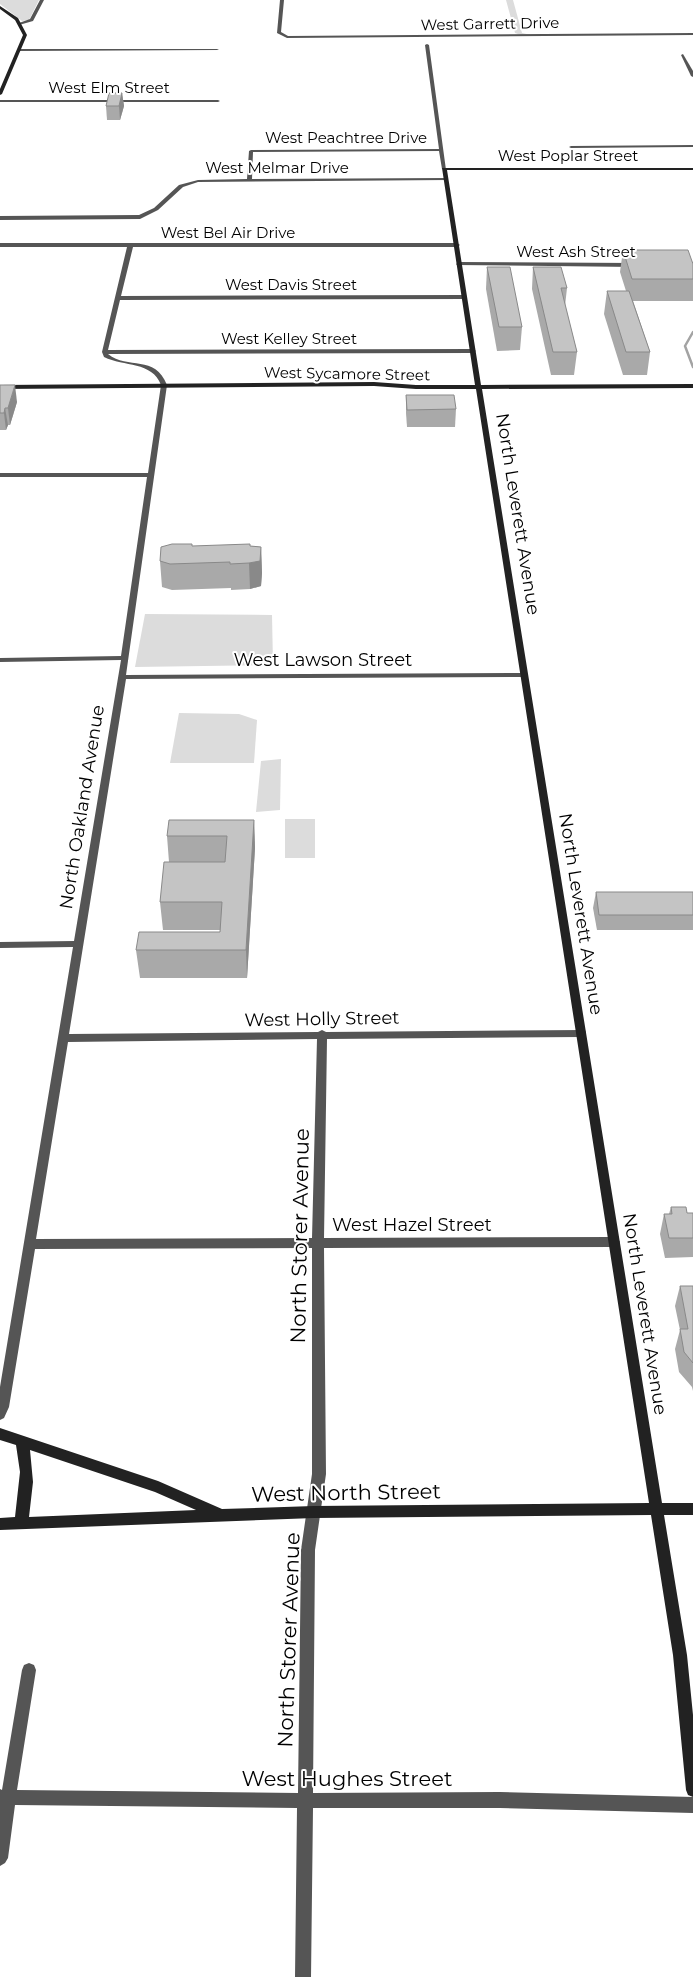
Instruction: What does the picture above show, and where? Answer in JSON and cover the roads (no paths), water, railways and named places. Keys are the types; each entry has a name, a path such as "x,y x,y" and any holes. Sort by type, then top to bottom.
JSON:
{"street":[{"path":"20,24 32,20 42,0"},
{"name":"West Garrett Drive","path":"282,0 278,33 287,37 693,34"},
{"path":"0,6 20,24 25,35 0,94"},
{"name":"North Leverett Avenue","path":"427,45 464,297 680,1655 693,1790"},
{"path":"20,50 217,50"},
{"path":"682,55 693,76"},
{"name":"West Elm Street","path":"0,101 218,101"},
{"path":"571,147 693,146"},
{"name":"West Peachtree Drive","path":"249,180 251,150 441,150"},
{"name":"West Poplar Street","path":"444,169 693,169"},
{"name":"West Melmar Drive","path":"0,218 140,216 156,209 181,186 198,181 446,179"},
{"name":"West Bel Air Drive","path":"0,245 457,245"},
{"path":"130,246 105,352 106,356 112,360 156,370 163,378 164,386"},
{"name":"West Ash Street","path":"459,264 644,265"},
{"name":"West Davis Street","path":"117,298 464,297"},
{"name":"West Kelley Street","path":"105,352 473,351"},
{"name":"West Sycamore Street","path":"0,386 374,384 416,387 693,386"},
{"name":"North Oakland Avenue","path":"0,1414 3,1407 31,1244 122,677 164,386"},
{"path":"0,475 150,475"},
{"path":"0,660 125,658"},
{"name":"West Lawson Street","path":"122,677 524,675"},
{"path":"0,945 79,944"},
{"name":"West Holly Street","path":"64,1038 265,1038 322,1034 581,1033"},
{"name":"North Storer Avenue","path":"303,1977 308,1550 319,1474 318,1243 322,1034"},
{"name":"West Hazel Street","path":"31,1244 614,1242"},
{"path":"0,1434 158,1487 223,1516"},
{"path":"21,1441 27,1458 28,1476 21,1524"},
{"name":"West North Street","path":"0,1524 314,1512 693,1509"},
{"path":"0,1858 4,1797 29,1670"},
{"name":"West Hughes Street","path":"4,1797 305,1801 500,1800 693,1805"}],"waterway":[{"path":"693,332 685,346 693,367"}]}
